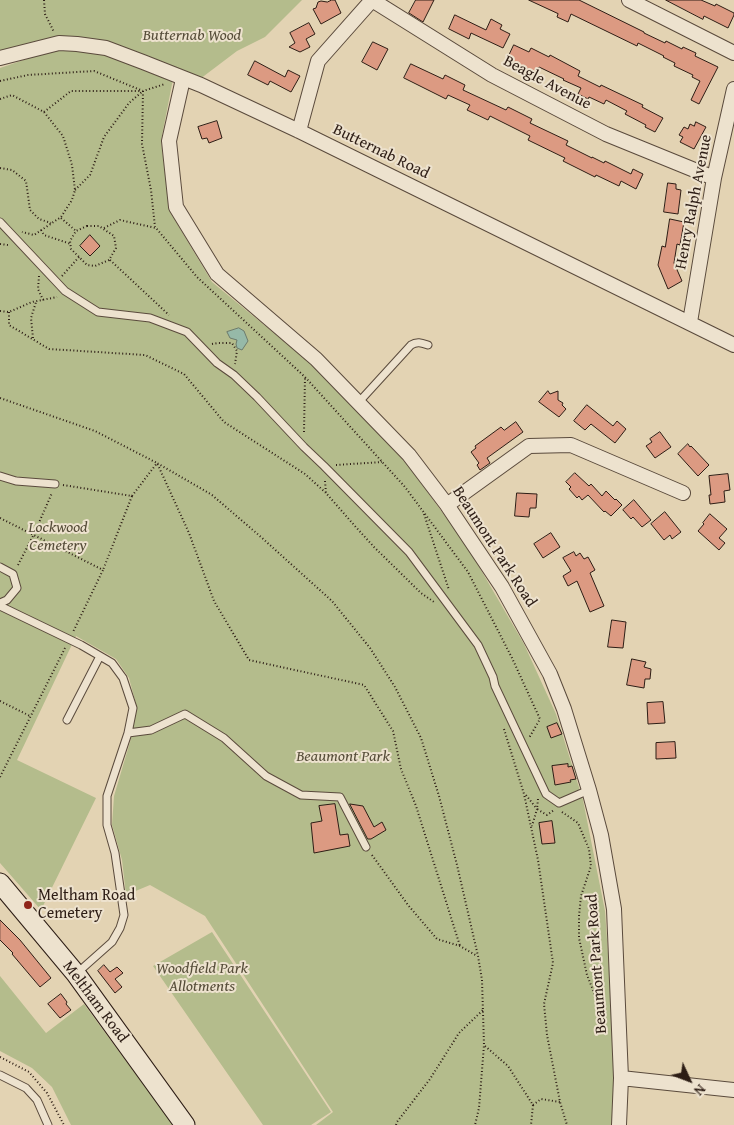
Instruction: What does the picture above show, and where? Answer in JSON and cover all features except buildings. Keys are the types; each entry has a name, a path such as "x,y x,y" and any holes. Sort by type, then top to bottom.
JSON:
{"main road":[{"name":"Meltham Road","path":"0,883 76,974 186,1125"}],"street":[{"path":"299,131 318,61 372,0"},
{"name":"Beagle Avenue","path":"372,0 500,79 606,134 714,178"},
{"path":"629,0 734,53"},
{"name":"Butternab Road","path":"0,58 59,43 106,48 143,62 201,85 299,131 734,345"},
{"name":"Beaumont Park Road","path":"183,79 168,141 176,208 216,274 316,359 409,455 448,505 502,587 550,674 564,709 601,834 614,909 621,1078 619,1125"},
{"name":"Henry Ralph Avenue","path":"690,322 714,178 734,89"},
{"path":"448,505 529,446 571,445 683,493"},
{"path":"621,1078 734,1090"}],"lane":[{"path":"3,225 65,291 98,312 150,318 187,332 217,363 234,375 257,397 409,552 478,645 495,686 546,794 559,804 589,790"},
{"path":"358,403 411,345 420,342 428,345"},
{"path":"0,476 16,482 55,484"},
{"path":"0,567 13,574 17,588 7,600 0,604"},
{"path":"0,604 112,663 123,678 133,708 128,733 107,796 107,825 115,853 124,915 120,928 112,942 76,974"},
{"path":"67,720 100,656"},
{"path":"128,733 151,730 186,714 224,738 266,776 301,795 340,797 366,847"},
{"path":"0,1075 26,1088 37,1100 48,1125"}],"path":[{"path":"44,0 45,14 59,43"},
{"path":"0,81 28,75 94,71 144,91"},
{"path":"44,112 71,91 144,91 183,79"},
{"path":"75,190 90,174 104,137 129,103 144,91"},
{"path":"144,91 142,144 156,228 197,277 305,377 405,487 468,572 512,658 540,719 524,746"},
{"path":"0,99 12,95 44,112 63,136 72,165 75,190 72,200 61,217 34,235 3,225"},
{"path":"0,168 12,170 26,181 30,210 39,219 50,223"},
{"path":"61,217 76,232"},
{"path":"104,228 120,220 156,228"},
{"path":"87,226 104,228 114,236 116,248 109,260 96,266 87,265 71,249 70,241 76,232 87,226"},
{"path":"41,230 44,235 71,244"},
{"path":"56,282 79,257"},
{"path":"109,260 187,332"},
{"path":"39,264 38,289 43,300"},
{"path":"0,312 9,312 36,302 56,298 65,291"},
{"path":"33,340 31,318 36,302"},
{"path":"9,312 9,325 49,350 145,355 184,374 224,422 305,474 326,492 374,547 421,593 436,603"},
{"path":"202,346 232,343 237,351 234,375"},
{"path":"304,447 305,377"},
{"path":"0,398 95,431 157,463 212,496 332,601 370,648 395,687 421,738 439,796 478,956 482,980 484,1045 476,1125"},
{"path":"326,492 324,466 382,462"},
{"path":"103,570 132,496 157,463"},
{"path":"157,463 189,533 214,601 250,660 364,685 393,731 401,769 416,806 460,946"},
{"path":"13,574 34,534 55,484 132,496"},
{"path":"423,510 450,591"},
{"path":"0,701 30,716"},
{"path":"503,724 532,828 553,963 544,1004 547,1035 560,1102 567,1125"},
{"path":"524,794 537,809 547,815 556,808 578,823 589,849 591,866 581,896 578,938 587,975 606,1022"},
{"path":"532,828 538,799 546,794"},
{"path":"366,847 408,905 437,939 460,946 478,956"},
{"path":"396,1125 430,1079 459,1033 483,1010"},
{"path":"484,1045 508,1066 533,1105 532,1125"},
{"path":"533,1105 541,1098 560,1102"}],"green space":[{"name":"Butternab Wood","path":"0,0 302,0 265,37 237,51 200,79 110,43 0,55"},
{"name":"Beaumont Park","path":"65,46 108,53 173,79 161,141 170,212 212,282 315,367 406,463 467,546 524,644 556,714 583,800 605,911 618,1095 616,1125 316,1125 333,1112 205,916 150,885 126,895 122,860 112,825 114,796 130,742 137,708 129,678 116,659 76,636 17,760 96,798 41,910 0,863 0,68"},
{"name":"Woodfield Park Allotments","path":"212,932 331,1112 311,1125 263,1125 153,966"},
{"path":"0,976 46,1033 84,1004 173,1125 71,1125 52,1087 32,1068 0,1051"}],"shaded area":[{"path":"239,328 244,331 248,341 242,350 237,348 237,340 230,338 227,332"}],"place":[{"name":"Meltham Road Cemetery","path":"28,905"}],"park label":[{"name":"Lockwood Cemetery","path":"58,537"}]}
